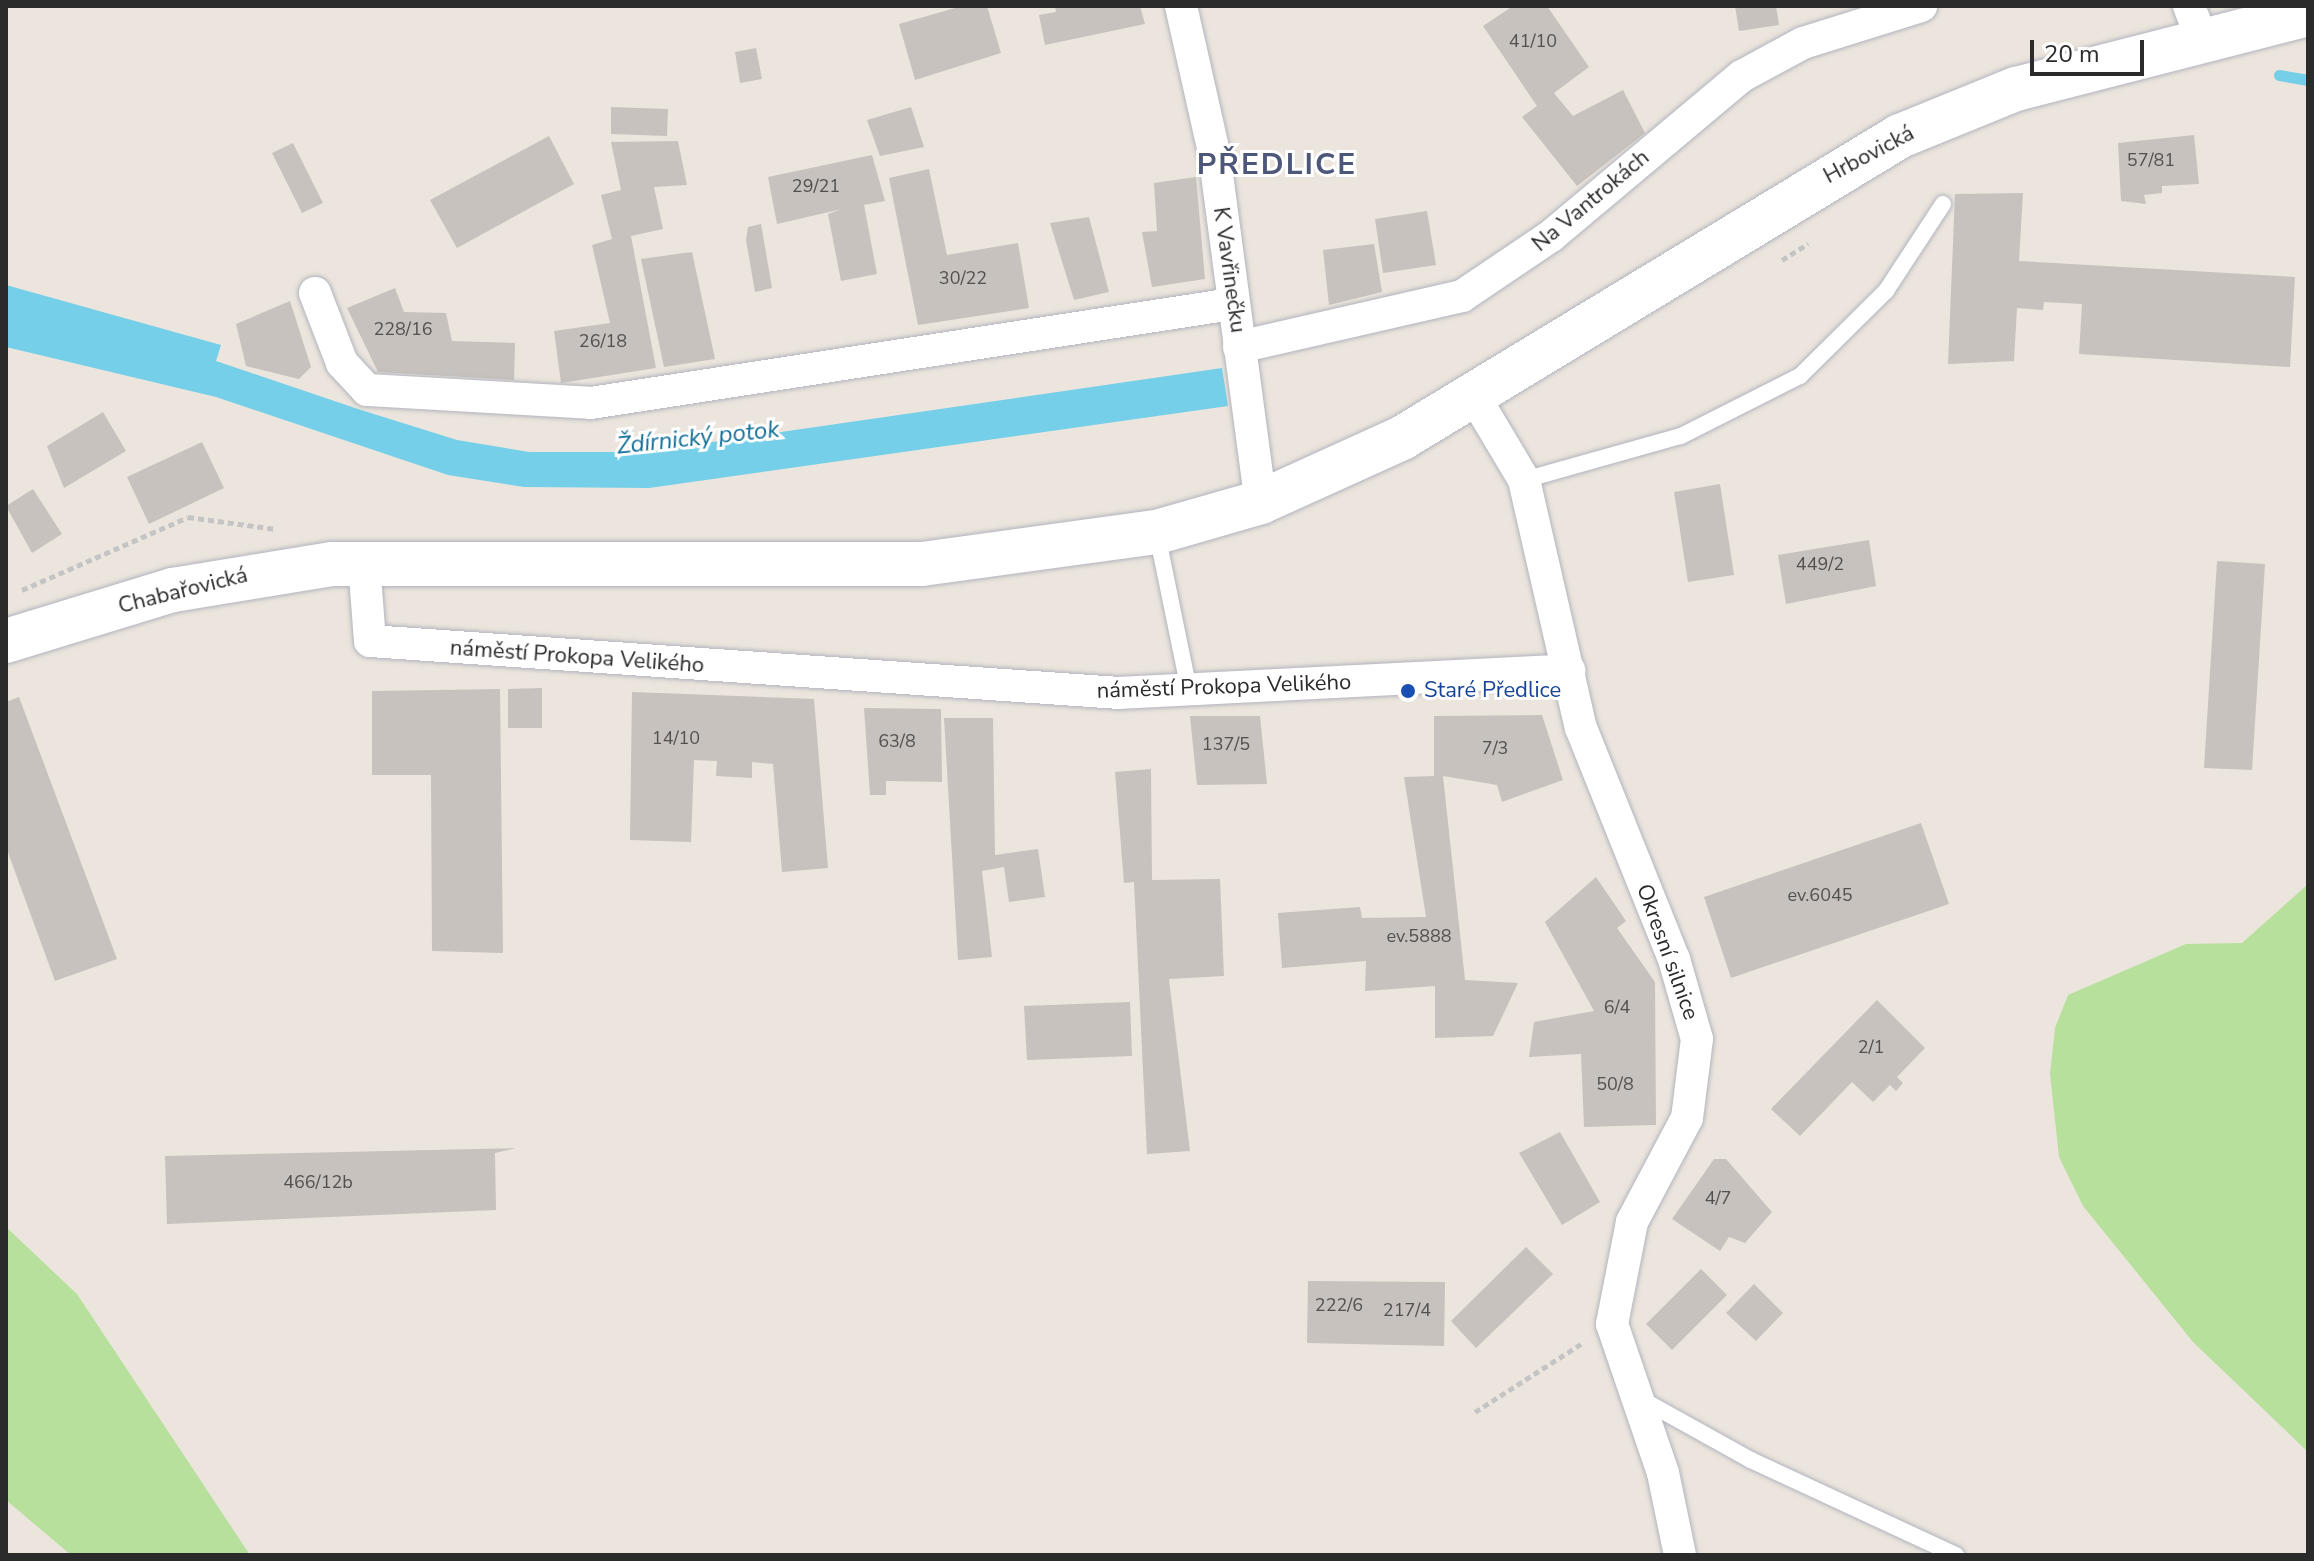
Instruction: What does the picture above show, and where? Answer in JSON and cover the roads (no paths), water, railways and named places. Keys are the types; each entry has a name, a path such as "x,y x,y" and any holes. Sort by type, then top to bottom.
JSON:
{"main road":[{"name":"Hrbovická","path":"1474,396 1848,163 1955,112 2088,68 2195,21 2262,22 2308,14"},
{"path":"364,563 922,564 1157,532 1261,502 1474,396"},
{"name":"Chabařovická","path":"6,641 233,577 364,563"}],"street":[{"name":"K Vavřinečku","path":"1181,6 1214,152 1239,347"},
{"name":"Na Vantrokách","path":"1239,347 1462,296 1551,236 1742,76 1817,37 1921,6"},
{"path":"315,293 342,363 367,390 591,403 1232,304"},
{"path":"1239,347 1261,502"},
{"path":"1474,396 1524,480 1569,670"},
{"name":"náměstí Prokopa Velikého","path":"364,563 370,641 1028,690 1189,690 1569,670"},
{"name":"Okresní silnice","path":"1569,670 1581,728 1674,959 1697,1039 1687,1118 1632,1222 1612,1324 1638,1397"},
{"path":"1638,1397 1680,1555"}],"lane":[{"path":"1524,480 1681,436 1800,376 1886,291 1943,204"},
{"path":"1157,532 1189,690"},
{"path":"1638,1397 1869,1519 1956,1555"}],"water":[{"path":"6,285 221,345 216,361 358,409 457,440 529,452 644,452 1222,368 1228,406 649,488 524,487 448,475 216,397 6,347"}],"waterway":[{"name":"Ždírnický potok","path":"2279,75 2308,80"}],"place":[{"name":"Staré Předlice","path":"1408,691"}],"district":[{"name":"PŘEDLICE","path":"1277,165"}]}
